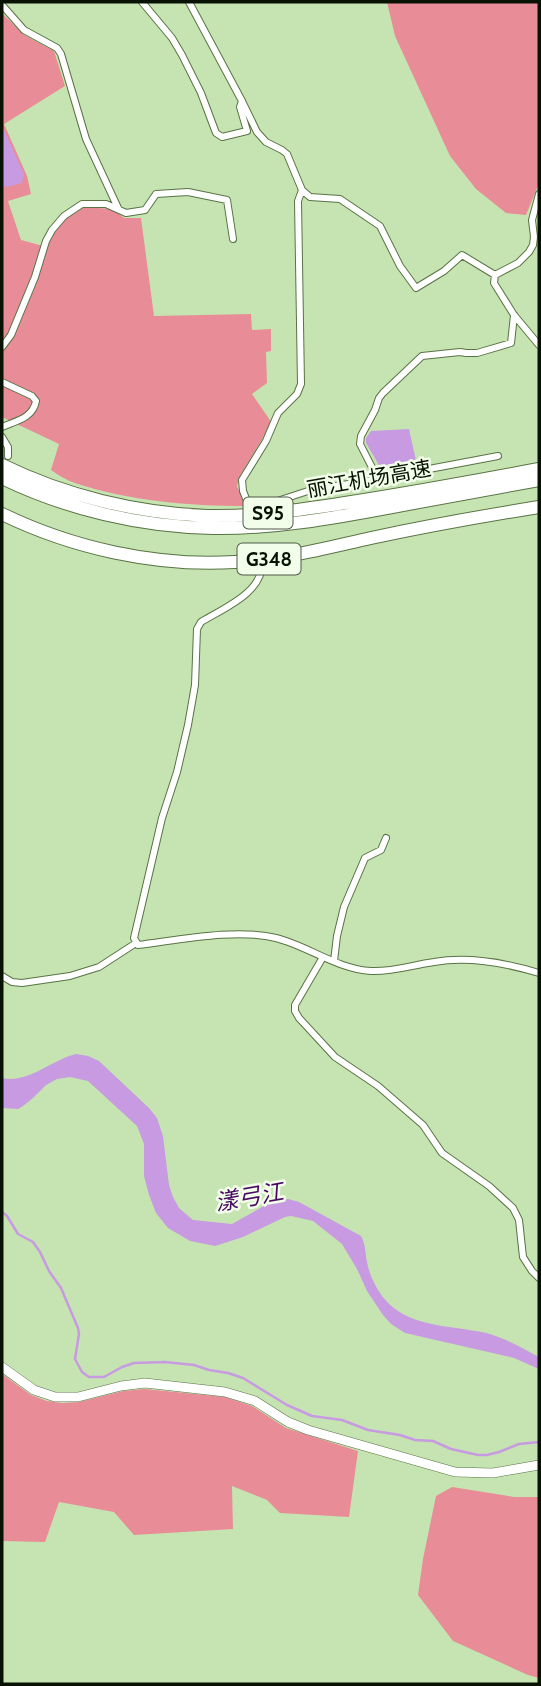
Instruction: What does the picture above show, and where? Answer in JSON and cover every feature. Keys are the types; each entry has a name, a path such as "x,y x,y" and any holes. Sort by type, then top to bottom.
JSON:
{"highway":[{"name":"丽江机场高速","path":"5,460 54,487 96,499 173,513 209,516 300,510 539,469"},
{"name":"丽江机场高速","path":"2,478 50,498 93,511 172,525 209,528 257,527 301,522 539,480"},
{"name":"G348","path":"2,514 58,537 96,548 135,556 231,563 305,553 539,507"}],"main road":[{"path":"2,1367 34,1390 62,1398 145,1384 225,1392 255,1401 288,1422 308,1430 455,1472 493,1473 539,1465"}],"street":[{"path":"142,2 172,38 201,93 216,133 222,137 247,131 240,107 242,101"},
{"path":"189,2 257,132 262,139 287,154 302,190 310,197 340,199 380,226 400,267 416,288 444,271 462,255 495,275"},
{"path":"2,5 24,30 57,48 61,54 86,139 118,210"},
{"path":"302,190 298,201 301,384 296,394 278,413 266,441 242,480 247,501 262,506 310,490 498,456"},
{"path":"2,347 11,335 52,230 64,216 82,204 106,204 126,213 145,210 156,194 188,192 227,200 233,239"},
{"path":"539,194 533,211 534,237 529,253 493,278 514,315 539,345"},
{"path":"378,479 360,444 361,436 379,398 422,356 477,353 511,343 514,315"},
{"path":"2,382 33,396 36,401 34,409 26,416 2,427"},
{"path":"2,437 8,447 5,460"},
{"path":"136,943 134,938 162,818 188,725 195,685 197,629 201,622 251,590 260,578 262,560"},
{"path":"334,961 344,907 365,858 381,850 386,838"},
{"path":"136,943 138,945 249,934 277,938 362,970 386,971 434,962 470,960 505,964 539,973"},
{"path":"2,976 22,984 70,976 99,967 136,943"},
{"path":"323,957 295,1004 299,1018 335,1057 378,1086 423,1125 442,1153 489,1186 513,1208 519,1220 523,1256 539,1278"}],"shaded area":[{"path":"387,2 539,2 539,183 526,215 506,213 476,189 450,156 395,36"},
{"path":"2,13 24,35 54,51 65,86 4,124 27,176 31,194 8,201 21,240 47,247 56,229 75,210 83,207 113,209 124,218 141,218 154,316 251,314 252,330 271,329 271,351 266,352 267,383 252,394 272,423 240,476 237,486 246,506 159,501 116,494 75,483 51,470 59,444 2,417"},
{"path":"2,127 24,174 22,183 7,187 2,186"},
{"path":"409,429 417,465 383,472 366,443 366,438 371,431"},
{"path":"76,1054 99,1061 157,1118 163,1136 173,1197 179,1208 193,1220 232,1224 271,1202 288,1199 299,1202 361,1236 373,1280 382,1296 403,1314 430,1324 486,1333 507,1340 539,1357 539,1369 514,1358 405,1333 391,1324 367,1291 342,1244 313,1221 285,1217 243,1237 215,1246 190,1241 168,1228 156,1213 149,1195 144,1176 144,1144 137,1126 88,1081 70,1077 57,1079 18,1109 2,1108 2,1078 21,1078"},
{"path":"2,1374 31,1395 62,1403 145,1389 225,1397 252,1406 286,1428 358,1451 349,1517 280,1513 267,1500 232,1486 233,1529 134,1535 114,1512 59,1502 45,1542 2,1541"},
{"path":"452,1487 514,1497 539,1497 539,1678 453,1641 418,1595 436,1496"}],"waterway":[{"path":"2,1212 18,1234 33,1242 61,1288 78,1328 75,1359 82,1372 89,1377 104,1377 134,1363 194,1365 243,1378 287,1405 312,1416 342,1420 368,1430 415,1440 433,1441 451,1449 487,1455 519,1444 539,1442"}],"water label":[{"name":"漾弓江","path":"249,1197"}]}
